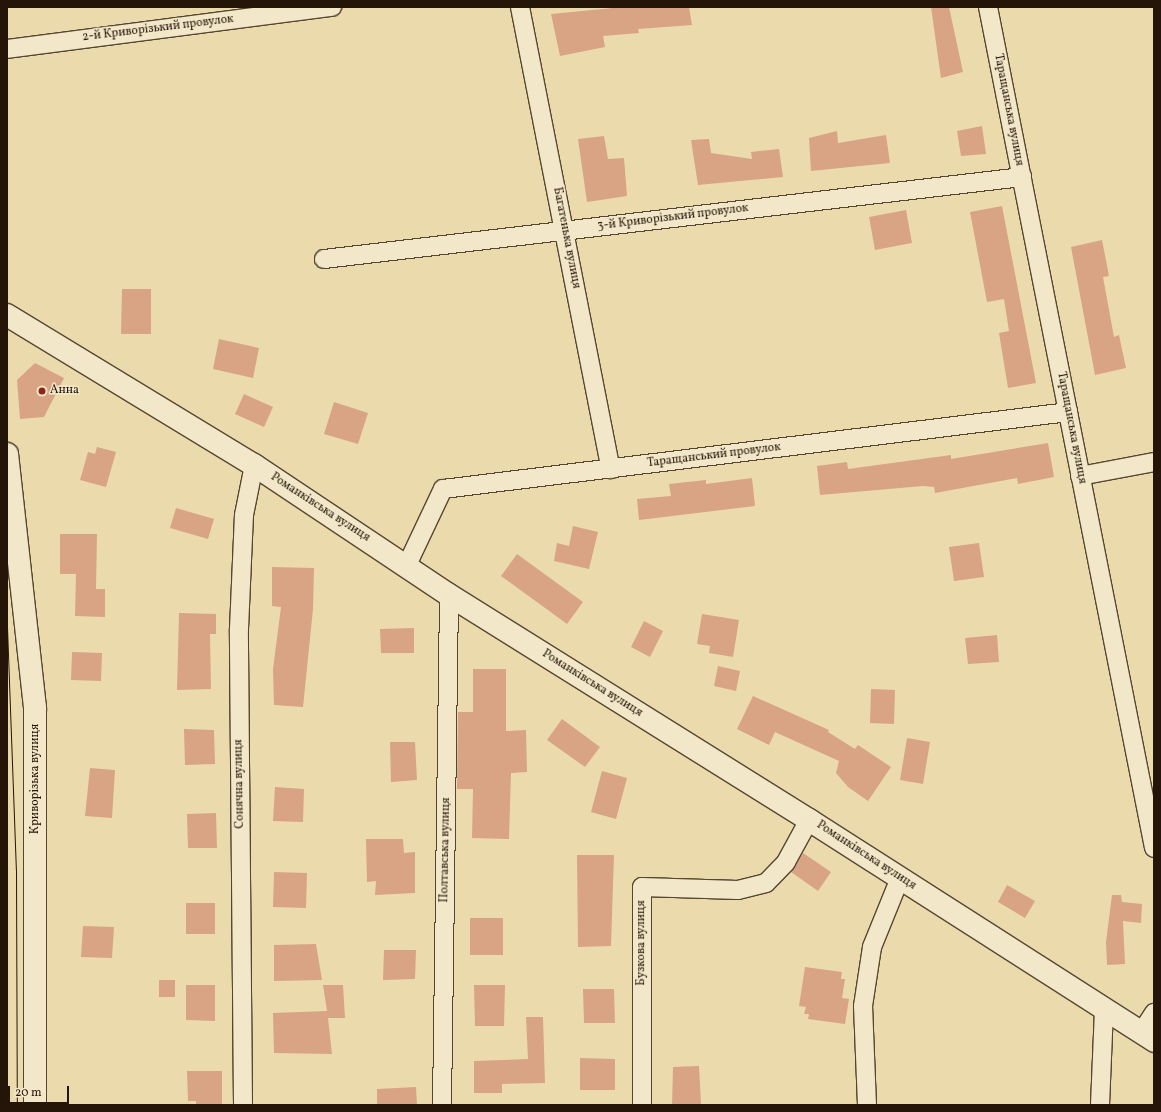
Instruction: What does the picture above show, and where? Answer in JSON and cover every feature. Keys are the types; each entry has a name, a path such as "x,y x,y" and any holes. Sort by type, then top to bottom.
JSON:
{"main road":[{"path":"7,308 28,330"},
{"path":"7,316 28,330"},
{"name":"Романківська вулиця","path":"28,330 254,465 407,565 449,595 809,820 1148,1037"},
{"name":"Криворізька вулиця","path":"7,454 36,707 35,1105"}],"street":[{"name":"2-й Криворізький провулок","path":"7,49 332,7"},
{"name":"Багатенька вулиця","path":"520,7 611,469"},
{"name":"Таращанська вулиця","path":"988,7 1154,848"},
{"name":"3-й Криворізький провулок","path":"324,260 1022,177"},
{"name":"Таращанський провулок","path":"407,565 443,489 1068,412"},
{"path":"1080,476 1154,462"},
{"name":"Сонячна вулиця","path":"243,1105 239,629 244,515 254,465"},
{"name":"Полтавська вулиця","path":"442,1105 449,595"},
{"name":"Бузкова вулиця","path":"642,1105 642,887 738,890 766,883 786,862 809,820"},
{"path":"867,1105 863,1006 870,954 885,909 900,878"},
{"path":"1100,1105 1104,1010"},
{"path":"1148,1037 1154,1013"}],"building":[{"path":"623,7 689,7 692,25 638,29 639,33 603,36 605,47 560,56 551,14"},
{"path":"931,7 949,7 963,72 941,78"},
{"path":"982,126 986,154 961,156 957,131"},
{"path":"837,131 838,143 886,135 890,163 811,171 809,138"},
{"path":"604,136 608,159 624,158 627,196 587,202 578,139"},
{"path":"709,139 711,153 752,159 751,152 779,149 783,177 698,185 691,140"},
{"path":"1002,206 1036,383 1008,388 999,333 1009,331 1004,299 987,302 970,212"},
{"path":"906,210 912,243 875,250 869,217"},
{"path":"1102,240 1109,276 1103,277 1114,337 1119,335 1126,368 1095,375 1071,247"},
{"path":"122,289 151,289 151,334 121,334"},
{"path":"219,339 259,348 253,378 213,369"},
{"path":"35,363 64,378 44,417 20,419 17,380"},
{"path":"244,394 273,407 264,427 235,414"},
{"path":"334,402 368,413 358,444 324,434"},
{"path":"1048,443 1054,477 1018,484 1017,478 935,493 934,487 923,486 820,495 817,466 847,462 848,469 951,455 951,459"},
{"path":"97,447 116,452 106,487 80,480 88,452 95,454"},
{"path":"752,478 755,506 639,520 637,499 671,496 669,484 706,480 706,484"},
{"path":"176,508 214,519 208,539 170,528"},
{"path":"573,526 598,532 589,569 554,561 557,543 569,546"},
{"path":"60,534 97,534 96,589 105,589 105,617 75,616 76,574 60,574"},
{"path":"979,543 984,577 954,581 949,547"},
{"path":"517,554 583,602 567,624 501,576"},
{"path":"272,567 314,568 313,609 303,707 274,705 273,669 281,607 272,606"},
{"path":"179,613 216,614 216,634 210,634 211,689 177,690"},
{"path":"702,614 739,620 733,657 709,653 710,646 697,644"},
{"path":"644,621 663,631 650,657 631,647"},
{"path":"414,628 414,653 381,653 380,629"},
{"path":"997,635 999,662 968,664 965,638"},
{"path":"72,652 102,653 101,681 71,680"},
{"path":"718,666 740,671 736,691 714,686"},
{"path":"473,669 506,669 506,731 526,730 527,772 511,773 509,839 472,838 473,789 457,789 458,712 473,712"},
{"path":"871,689 895,690 894,724 870,723"},
{"path":"753,696 829,730 828,732 855,749 858,745 891,767 868,801 848,787 836,773 839,761 775,732 769,745 737,729"},
{"path":"562,719 600,747 585,767 547,740"},
{"path":"184,729 214,730 215,764 185,765"},
{"path":"907,738 930,742 923,784 900,780"},
{"path":"390,742 415,742 417,780 391,782"},
{"path":"90,768 115,770 112,818 85,816"},
{"path":"602,771 627,778 616,819 591,812"},
{"path":"275,787 304,789 303,822 273,821"},
{"path":"216,813 217,848 188,848 187,814"},
{"path":"366,839 403,839 404,853 415,852 415,893 375,895 376,881 367,882"},
{"path":"803,853 831,872 818,891 791,872"},
{"path":"577,855 614,855 611,946 578,947"},
{"path":"274,872 307,873 306,908 273,907"},
{"path":"1007,885 1035,901 1025,918 998,902"},
{"path":"1112,895 1121,895 1122,902 1142,904 1141,923 1123,921 1125,964 1107,965 1106,942"},
{"path":"186,903 215,903 215,934 186,934"},
{"path":"470,918 503,918 503,955 470,955"},
{"path":"83,926 114,927 112,958 81,957"},
{"path":"316,944 322,980 274,981 274,945"},
{"path":"384,950 416,950 415,979 383,980"},
{"path":"805,967 842,972 841,979 845,979 842,998 849,999 845,1024 808,1019 809,1014 804,1014 806,1007 799,1006"},
{"path":"159,980 175,980 175,997 159,997"},
{"path":"186,985 215,985 215,1021 186,1020"},
{"path":"323,985 343,985 345,1018 328,1018 332,1054 274,1053 273,1013 327,1011"},
{"path":"474,985 505,985 504,1026 475,1026"},
{"path":"583,989 614,989 615,1023 584,1023"},
{"path":"526,1017 543,1017 545,1083 502,1084 502,1093 474,1093 474,1061 528,1059"},
{"path":"580,1058 615,1059 615,1090 580,1090"},
{"path":"699,1066 701,1104 672,1105 673,1067"},
{"path":"187,1071 222,1071 222,1105 196,1105 196,1101 188,1101"},
{"path":"416,1087 417,1105 377,1105 377,1089"}],"tram line":[{"path":"7,627 16,870 17,1105"}],"place":[{"name":"Анна","path":"42,391"}]}
